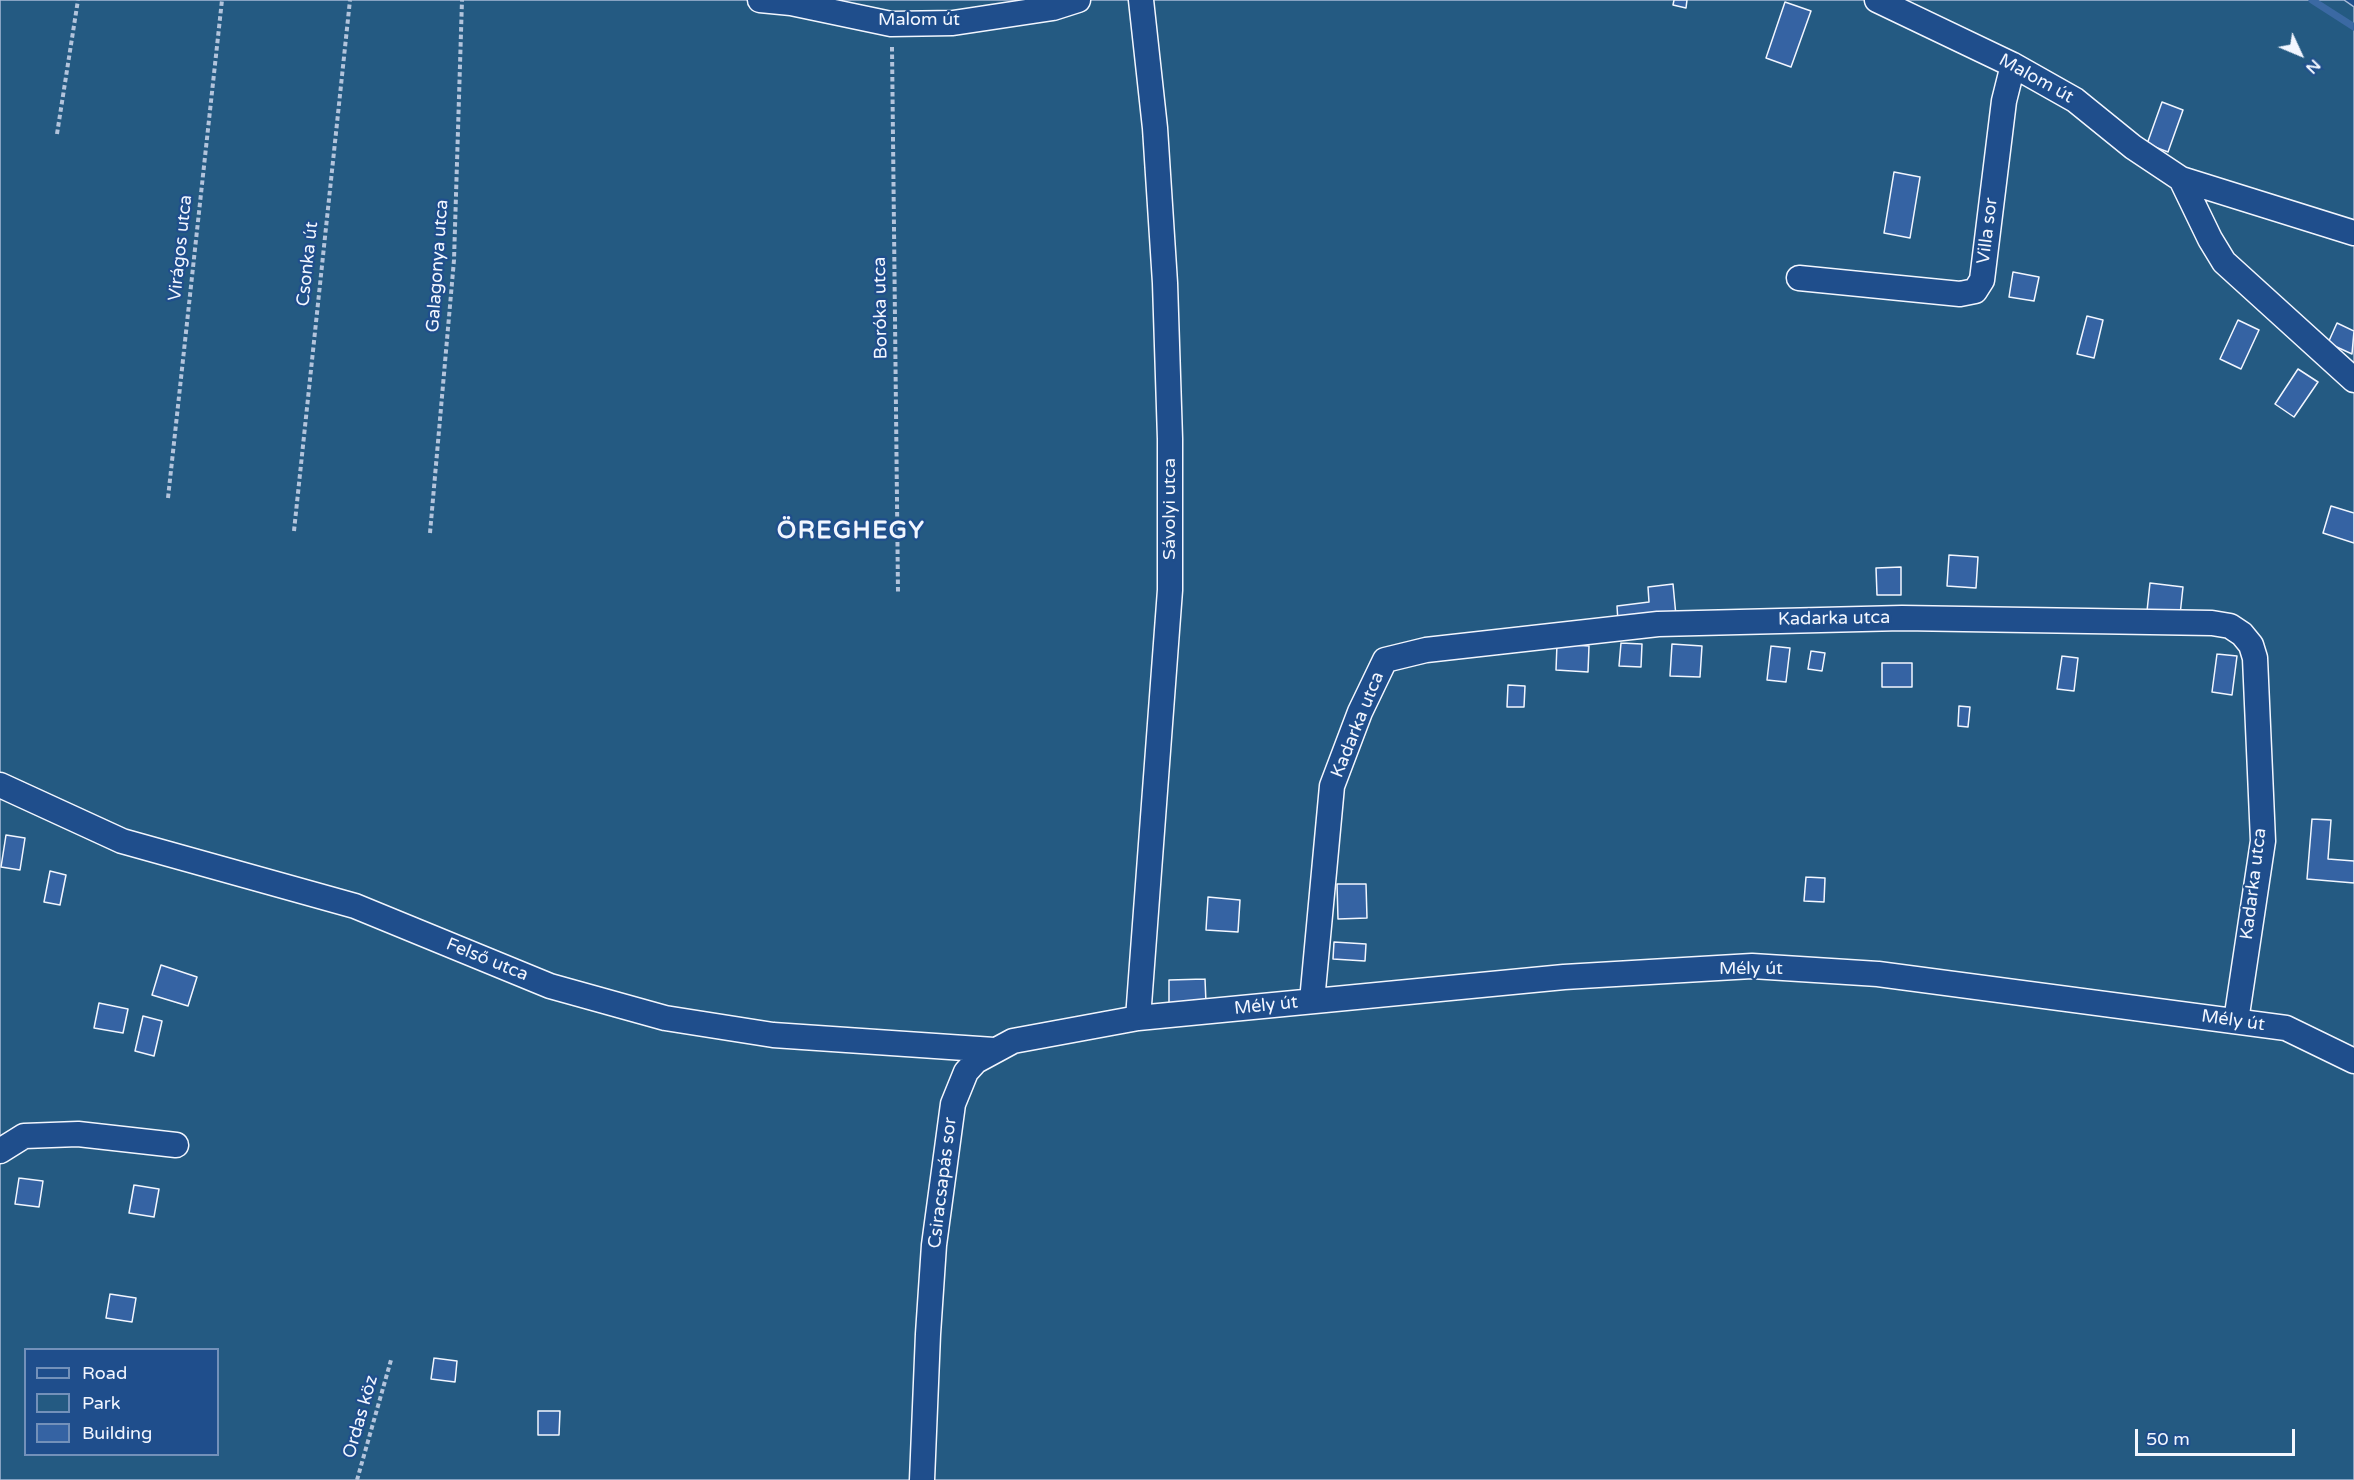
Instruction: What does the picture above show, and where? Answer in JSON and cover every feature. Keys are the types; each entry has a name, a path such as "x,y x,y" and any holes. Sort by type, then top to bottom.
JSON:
{"street":[{"name":"Malom út","path":"760,0 791,3 891,24 952,23 1053,8 1078,0"},
{"name":"Sávolyi utca","path":"1138,1018 1170,590 1170,439 1165,284 1155,128 1141,0"},
{"name":"Malom út","path":"1877,0 2013,65 2075,100 2133,147 2181,179"},
{"name":"Villa sor","path":"1799,278 1960,294 1975,291 1982,280 2004,101 2013,65"},
{"path":"2181,179 2354,233"},
{"path":"2181,179 2210,240 2224,262 2354,380"},
{"name":"Kadarka utca","path":"1312,1001 1332,786 1360,711 1385,660 1426,650 1658,624 1902,618 2212,623 2230,626 2242,634 2251,645 2255,658 2263,840 2235,1021"},
{"name":"Felső utca","path":"0,785 122,841 355,906 550,986 665,1018 772,1035 994,1050"},
{"name":"Mély út","path":"1138,1018 1564,977 1752,966 1878,974 2286,1028 2354,1061"},
{"name":"Csiracsapás sor","path":"922,1480 934,1245 953,1104 966,1072 976,1061 1013,1041 1138,1018"},
{"path":"0,1151 24,1136 78,1134 176,1144"}],"path":[{"path":"57,134 78,0"},
{"name":"Virágos utca","path":"168,498 222,0"},
{"name":"Csonka út","path":"294,531 350,0"},
{"name":"Galagonya utca","path":"430,533 454,260 462,0"},
{"name":"Boróka utca","path":"891,24 898,592"},
{"name":"Ordas köz","path":"357,1480 390,1360"}],"green space":[{"path":"0,0 2344,0 2354,7 2354,1480 0,1480"}],"building":[{"path":"1674,0 1687,0 1686,8 1673,5"},
{"path":"1785,2 1811,11 1791,67 1766,58"},
{"path":"2162,102 2183,110 2168,152 2147,144"},
{"path":"1894,172 1920,177 1910,238 1884,233"},
{"path":"2013,272 2039,277 2034,301 2009,297"},
{"path":"2087,316 2103,320 2094,358 2077,354"},
{"path":"2238,320 2259,330 2241,369 2220,359"},
{"path":"2337,323 2354,331 2352,354 2328,343"},
{"path":"2298,369 2318,382 2294,417 2275,404"},
{"path":"2331,506 2354,513 2354,543 2323,533"},
{"path":"1949,555 1978,557 1976,588 1947,586"},
{"path":"1901,567 1901,595 1877,595 1876,568"},
{"path":"2150,583 2183,587 2180,615 2147,611"},
{"path":"1673,584 1676,616 1618,622 1617,606 1649,602 1648,587"},
{"path":"1621,643 1642,644 1641,667 1619,666"},
{"path":"1557,644 1589,646 1588,672 1556,670"},
{"path":"1672,644 1702,646 1700,677 1670,676"},
{"path":"1771,646 1790,648 1786,682 1767,680"},
{"path":"1811,651 1825,653 1822,671 1808,669"},
{"path":"2217,654 2237,656 2232,695 2212,692"},
{"path":"2062,656 2078,658 2074,691 2057,689"},
{"path":"1882,663 1912,663 1912,687 1882,687"},
{"path":"1508,685 1525,686 1524,707 1507,707"},
{"path":"1959,706 1970,707 1968,727 1958,726"},
{"path":"2312,819 2331,820 2328,859 2354,861 2354,883 2307,879"},
{"path":"6,835 25,838 20,870 1,867"},
{"path":"50,871 66,875 60,905 44,902"},
{"path":"1806,877 1825,878 1824,902 1804,901"},
{"path":"1337,884 1366,884 1367,918 1338,919"},
{"path":"1208,897 1240,900 1238,932 1206,930"},
{"path":"1334,942 1366,944 1365,961 1333,959"},
{"path":"161,965 197,977 188,1006 152,995"},
{"path":"1205,979 1206,1003 1169,1005 1169,980"},
{"path":"99,1003 128,1009 123,1033 94,1028"},
{"path":"143,1016 162,1021 154,1056 135,1051"},
{"path":"19,1178 43,1181 39,1207 15,1204"},
{"path":"134,1185 159,1189 154,1217 129,1213"},
{"path":"110,1294 136,1298 132,1322 106,1318"},
{"path":"434,1358 457,1361 455,1382 431,1379"},
{"path":"538,1411 560,1411 559,1435 538,1435"}],"waterway":[{"path":"2312,0 2354,27"}],"district":[{"name":"ÖREGHEGY","path":"851,532"}]}
